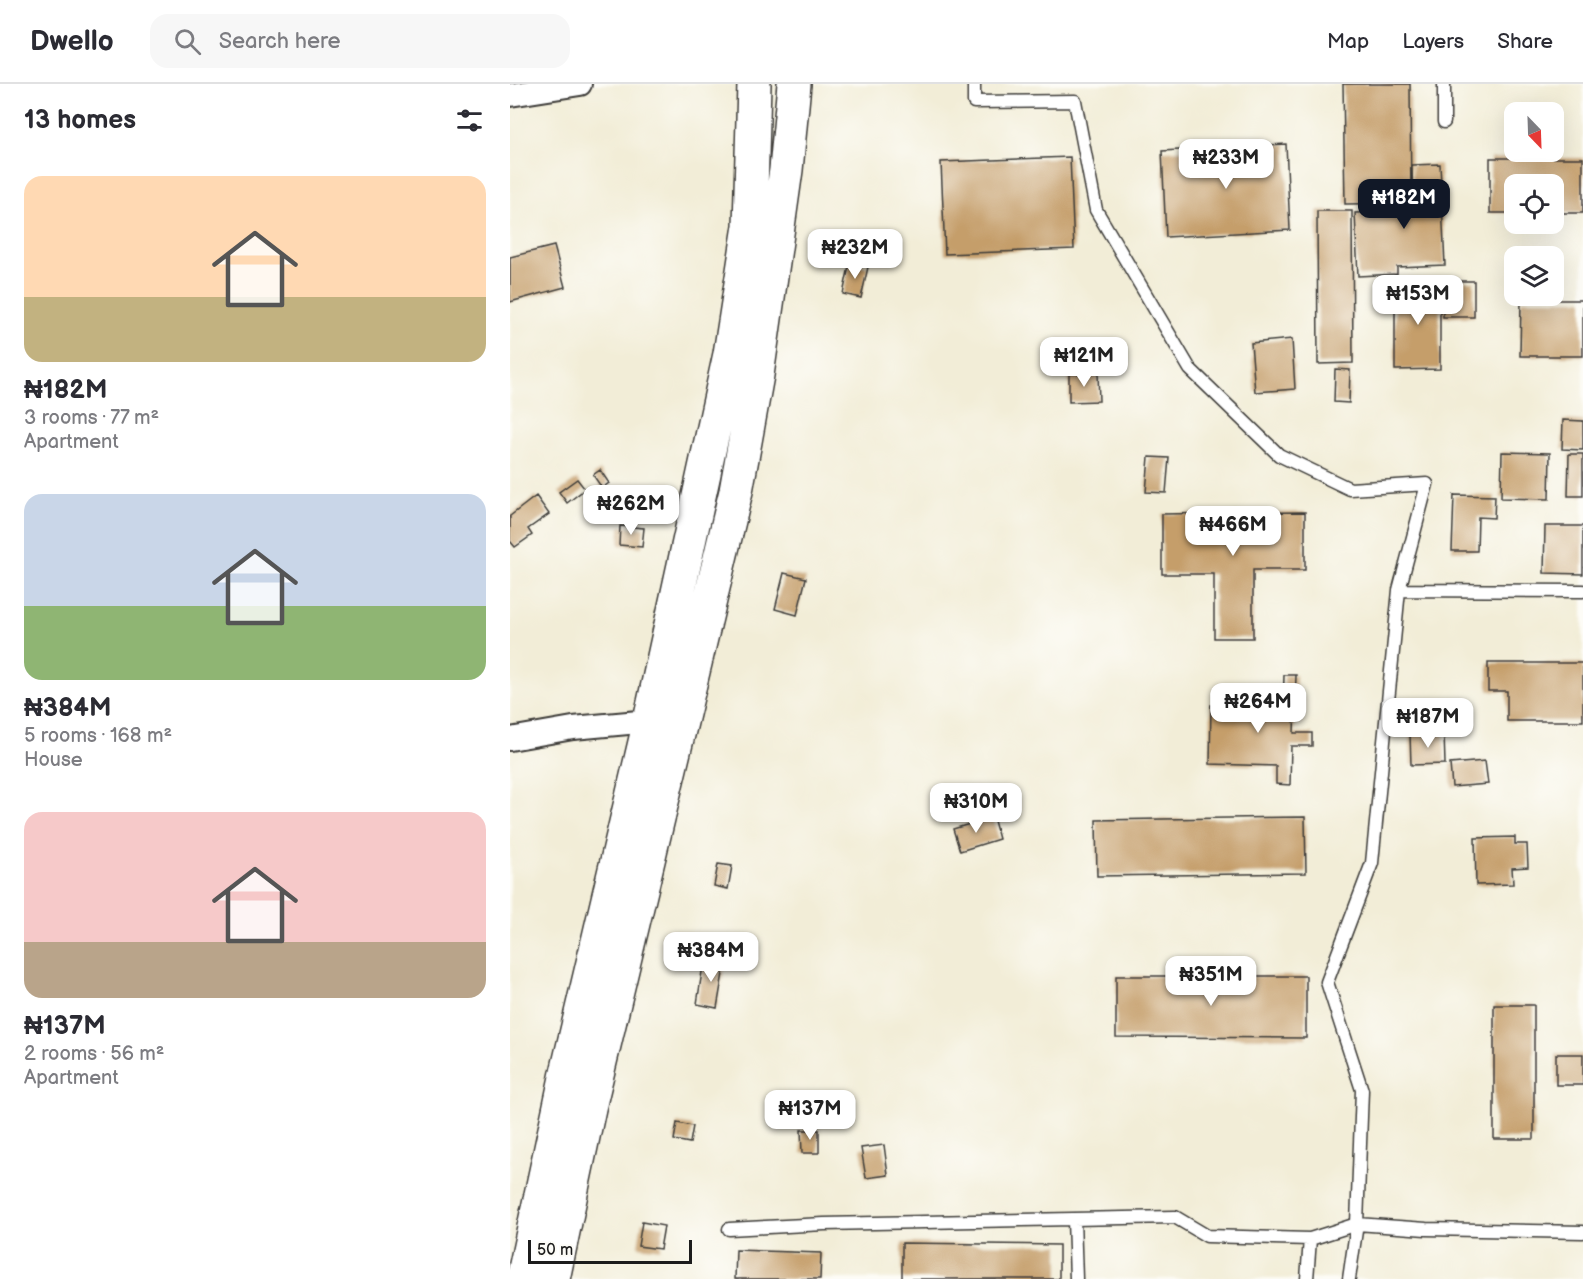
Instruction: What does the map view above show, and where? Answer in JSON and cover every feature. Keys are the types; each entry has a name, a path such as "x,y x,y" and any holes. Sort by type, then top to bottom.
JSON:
{"highway":[{"path":"523,1279 567,1073 650,721 730,354 750,226 754,84"},
{"path":"554,1279 589,1108 736,491 757,375 786,170 794,84"}],"street":[{"path":"510,95 580,84"},
{"path":"510,739 573,728 650,721"}],"lane":[{"path":"974,84 974,102 1075,101 1096,210 1190,369 1279,455 1350,489 1426,484 1399,590 1372,863 1327,982 1362,1090 1357,1224 1349,1279"},
{"path":"1444,84 1444,122"},
{"path":"1399,590 1583,591"},
{"path":"729,1229 824,1224 1175,1217 1207,1236 1310,1239 1357,1224 1426,1229 1583,1232"},
{"path":"1074,1219 1076,1279"},
{"path":"1307,1279 1310,1239"}],"building":[{"path":"1343,84 1410,84 1411,203 1345,204"},
{"path":"1286,144 1290,230 1166,237 1162,151"},
{"path":"1070,157 1074,249 945,254 941,162"},
{"path":"1490,158 1504,158 1504,162 1564,162 1564,158 1583,158 1583,213 1564,213 1564,174 1504,174 1504,213 1490,213"},
{"path":"1440,164 1445,265 1397,267 1397,274 1358,276 1355,213 1413,211 1412,165"},
{"path":"1317,211 1352,211 1353,363 1318,364"},
{"path":"554,246 565,287 510,302 510,257"},
{"path":"850,262 868,267 861,298 843,294"},
{"path":"1443,281 1474,281 1474,317 1443,317"},
{"path":"1440,282 1440,369 1395,370 1395,283"},
{"path":"1564,300 1583,300 1583,356 1520,356 1521,306 1564,306"},
{"path":"1292,339 1295,389 1255,392 1251,343"},
{"path":"1335,369 1350,370 1349,403 1334,402"},
{"path":"1098,373 1099,401 1069,402 1069,374"},
{"path":"1563,420 1583,421 1583,450 1562,449"},
{"path":"1502,452 1550,453 1549,499 1501,498"},
{"path":"1569,454 1583,454 1583,496 1568,496"},
{"path":"1149,457 1169,458 1166,493 1146,492"},
{"path":"600,470 609,483 602,488 593,475"},
{"path":"577,479 585,489 567,503 559,492"},
{"path":"1454,495 1495,496 1494,518 1478,517 1477,551 1452,551"},
{"path":"536,496 549,514 528,529 532,535 515,547 510,541 510,516"},
{"path":"1305,512 1305,570 1253,570 1253,638 1214,638 1214,574 1162,574 1162,514"},
{"path":"620,526 644,528 642,547 619,545"},
{"path":"1545,526 1583,526 1583,574 1544,573"},
{"path":"784,573 806,578 797,615 775,609"},
{"path":"1488,663 1583,663 1583,721 1507,721 1507,691 1488,691"},
{"path":"1284,675 1296,675 1294,733 1312,733 1312,746 1291,746 1290,785 1276,784 1276,766 1210,764 1211,705 1283,706"},
{"path":"1444,733 1445,764 1411,765 1410,734"},
{"path":"1485,761 1488,784 1452,787 1450,764"},
{"path":"993,817 999,839 960,851 953,829"},
{"path":"1305,817 1306,873 1097,876 1096,820"},
{"path":"1515,837 1515,844 1527,844 1528,867 1512,868 1513,884 1476,885 1475,838"},
{"path":"718,864 732,866 728,889 714,886"},
{"path":"704,959 725,962 717,1008 697,1004"},
{"path":"1116,976 1306,976 1306,1038 1116,1037"},
{"path":"1494,1005 1534,1005 1534,1139 1494,1139"},
{"path":"1556,1054 1583,1054 1583,1085 1556,1085"},
{"path":"677,1123 693,1126 690,1143 674,1140"},
{"path":"801,1130 819,1130 819,1153 802,1153"},
{"path":"884,1145 888,1175 866,1178 861,1148"},
{"path":"642,1222 664,1226 660,1249 638,1246"},
{"path":"902,1243 1059,1245 1059,1279 902,1279"},
{"path":"736,1250 821,1253 820,1279 735,1279"}]}
